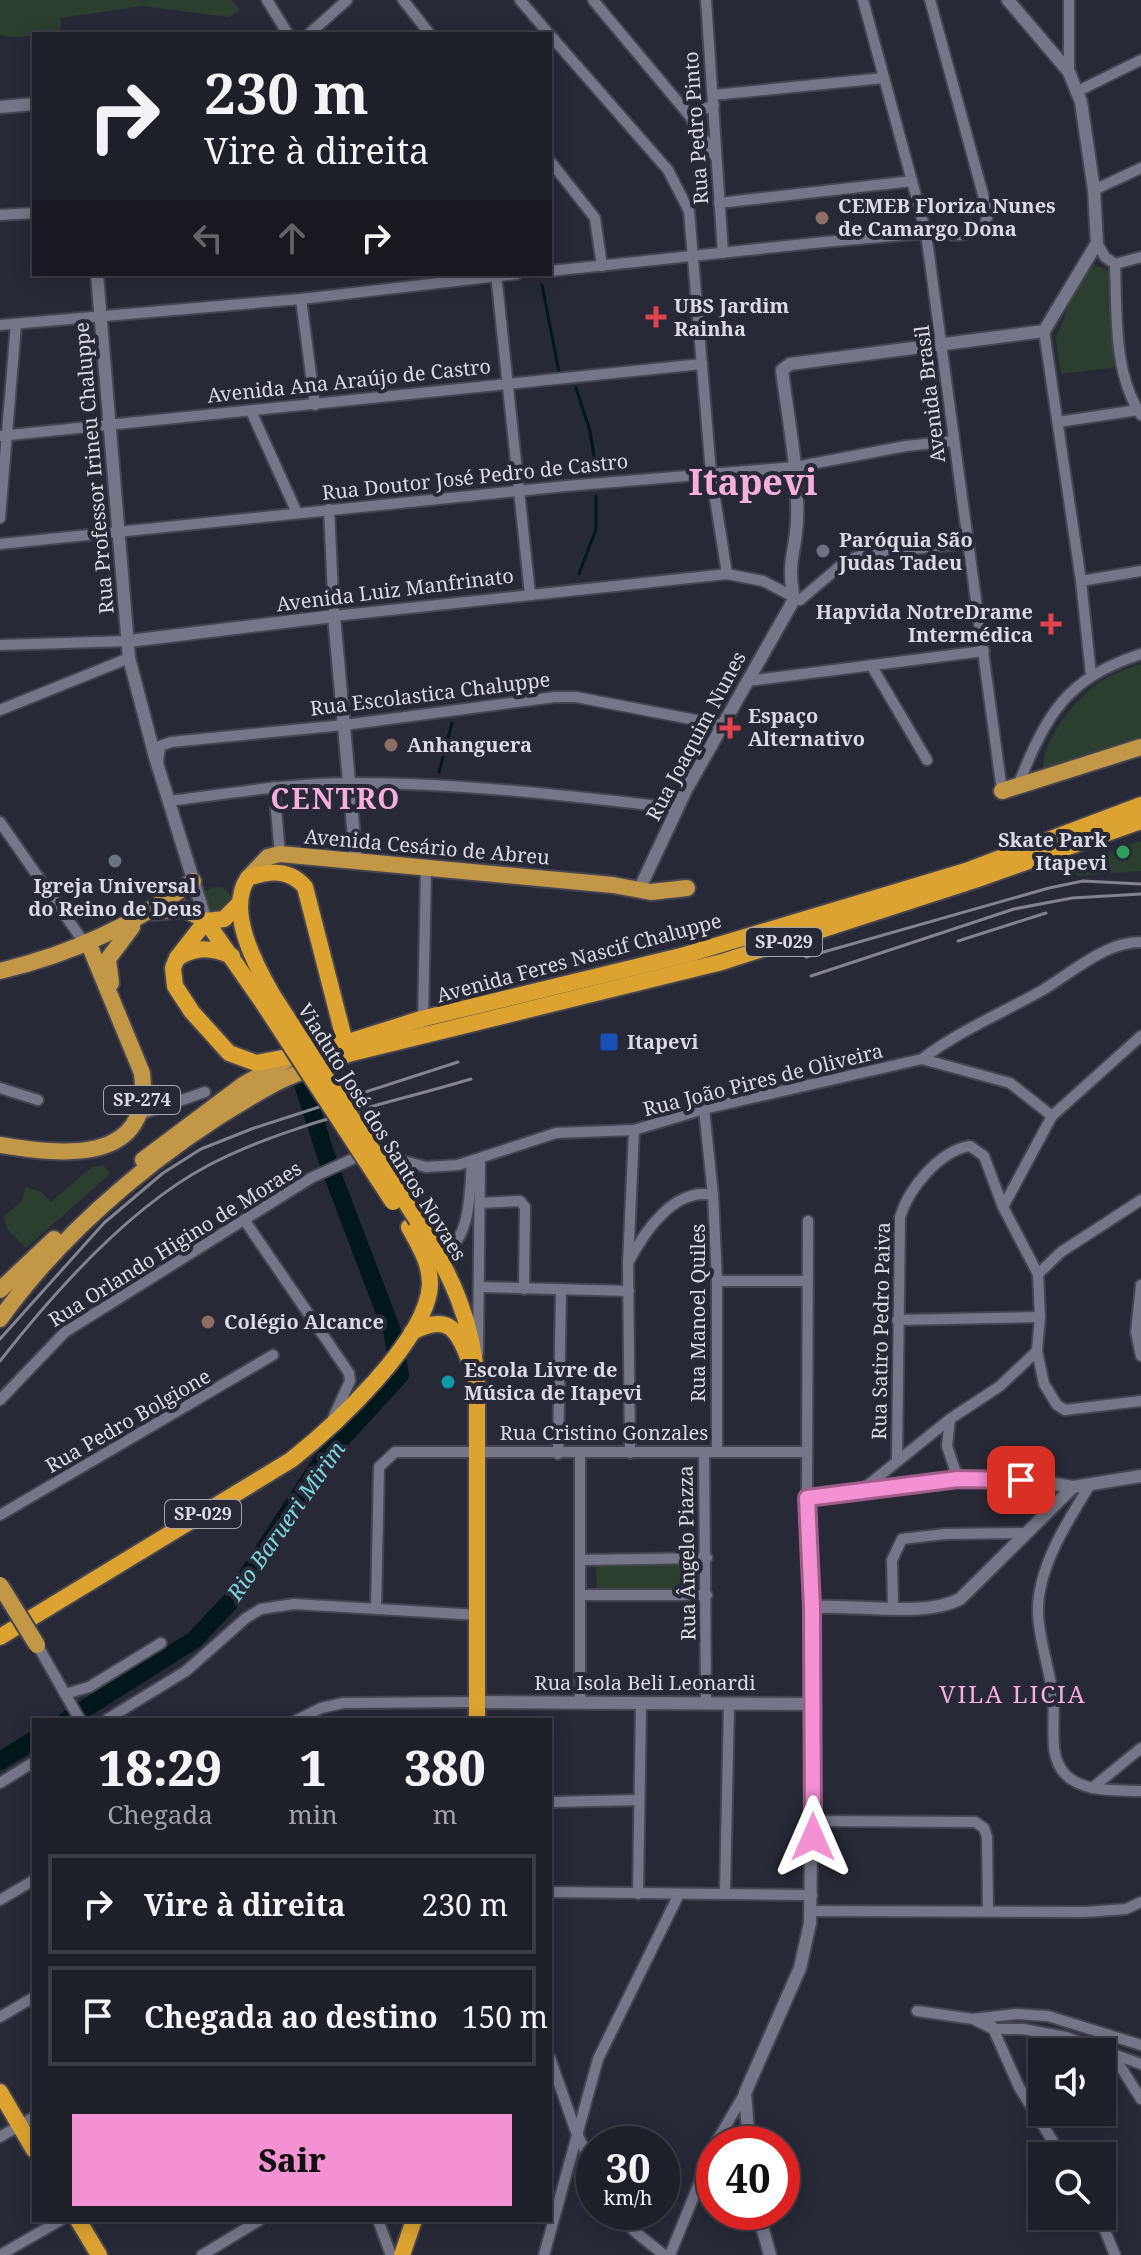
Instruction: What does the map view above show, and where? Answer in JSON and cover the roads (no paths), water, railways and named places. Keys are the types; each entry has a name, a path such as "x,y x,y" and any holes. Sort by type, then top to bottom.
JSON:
{"highway":[{"name":"Avenida Feres Nascif Chaluppe","path":"346,1049 685,955 966,871 1141,805"},
{"name":"Avenida Feres Nascif Chaluppe","path":"426,1026 722,962 975,880 1141,821"},
{"path":"177,958 206,921 224,919 239,904 240,893 248,878 280,872 292,874 305,887 346,1049"},
{"name":"Viaduto José dos Santos Novaes","path":"239,904 251,953 267,998"},
{"name":"Viaduto José dos Santos Novaes","path":"206,921 267,998 413,1224 434,1248 461,1301 473,1337 477,1380"},
{"path":"177,958 191,950 206,948 234,957"},
{"name":"SP-029","path":"177,958 173,968 175,986 192,1012 229,1053 256,1063 346,1049"},
{"name":"SP-029","path":"0,1637 291,1460 325,1433 411,1334 430,1285 426,1257 413,1224"},
{"name":"SP-029","path":"411,1334 436,1323 453,1329 463,1344 477,1380 477,1718"},
{"path":"0,2092 32,2147"},
{"path":"79,2222 99,2255"},
{"path":"401,2254 413,2222"}],"main road":[{"path":"1010,788 1141,747"},
{"name":"Avenida Cesário de Abreu","path":"248,878 268,857 280,854 426,866 639,890 666,892 687,888"},
{"path":"0,971 86,943 144,916 193,881"},
{"path":"114,1004 108,959 144,916 184,909 206,921"},
{"name":"SP-274","path":"0,1145 57,1153 94,1150 122,1135 139,1115 144,1087 142,1073 86,943"},
{"path":"0,1319 87,1217 204,1128 262,1091 346,1049"},
{"path":"0,1289 81,1210 243,1085 291,1058"},
{"path":"0,1583 39,1647"}],"street":[{"path":"267,0 287,32"},
{"path":"311,32 347,0"},
{"path":"403,0 428,32"},
{"path":"520,0 546,32"},
{"path":"593,0 689,115 716,158"},
{"name":"Rua Pedro Pinto","path":"706,0 723,253"},
{"name":"Avenida Brasil","path":"863,0 926,233 944,345 953,441 984,651 1010,788"},
{"path":"552,271 926,233 945,236 975,233 988,221 967,130 930,0"},
{"path":"1008,0 1069,72"},
{"path":"1069,0 1069,72 1076,92 1094,190 1097,243 1105,257 1115,264"},
{"path":"552,39 668,170 689,211 711,473 727,574"},
{"path":"1076,92 1141,60"},
{"path":"689,115 714,100 884,78"},
{"path":"0,107 32,104"},
{"path":"552,164 595,218 602,266"},
{"path":"1094,190 1141,168"},
{"path":"719,203 912,181"},
{"path":"0,215 32,213"},
{"path":"1091,675 1081,581 1044,331 1097,243"},
{"path":"1115,264 1141,257"},
{"path":"1058,422 1139,412 1129,396 1121,364 1115,264"},
{"name":"Rua Professor Irineu Chaluppe","path":"97,276 129,658 193,881"},
{"path":"0,325 301,299 488,276"},
{"path":"496,276 530,594"},
{"path":"301,299 315,405"},
{"path":"0,518 4,436 16,324"},
{"path":"969,543 865,554 846,561 794,598 788,566 797,521 795,467 782,370 790,364 1044,331"},
{"name":"Avenida Ana Araújo de Castro","path":"4,436 702,364"},
{"path":"251,411 297,513"},
{"name":"Rua Doutor José Pedro de Castro","path":"0,544 329,509 795,467 906,446 953,441"},
{"path":"329,509 334,616 356,859"},
{"path":"1081,581 1141,571"},
{"name":"Avenida Luiz Manfrinato","path":"0,645 129,641 727,574 763,581 794,598"},
{"name":"Rua Joaquim Nunes","path":"639,890 677,808 794,598"},
{"path":"747,681 984,651"},
{"path":"1010,788 1049,716 1091,675 1141,654"},
{"path":"0,710 129,658"},
{"path":"871,665 927,760"},
{"name":"Rua Escolastica Chaluppe","path":"158,765 160,746 171,742 344,725 454,707 576,697 722,725"},
{"path":"170,801 274,787 350,783 450,786 677,808"},
{"path":"274,787 280,854"},
{"path":"0,822 5,840 86,943"},
{"path":"426,866 426,1026"},
{"name":"SP-029","path":"193,881 206,921"},
{"path":"922,1059 965,1029 1042,990 1098,955 1118,946 1141,942"},
{"path":"1141,1036 1052,1116 1003,1207 1038,1274 1040,1317 1037,1351 1044,1384 1057,1405 1065,1410 1141,1401"},
{"name":"Rua João Pires de Oliveira","path":"345,1162 368,1153 426,1167 476,1161 556,1133 634,1130 704,1109 922,1059 1010,1083 1052,1116"},
{"path":"0,1088 38,1100"},
{"path":"139,1115 205,1092"},
{"path":"704,1109 713,1195"},
{"path":"630,1453 628,1263 634,1130"},
{"name":"Rua Satiro Pedro Paiva","path":"897,1459 898,1234 904,1204 945,1155 970,1146 984,1156 1003,1207"},
{"path":"476,1161 481,1287 477,1380"},
{"path":"434,1248 445,1251 453,1247 458,1238 476,1161"},
{"name":"Rua Orlando Higino de Moraes","path":"0,1400 65,1332 311,1178 345,1162"},
{"name":"Rua Manoel Quiles","path":"628,1263 647,1233 673,1205 688,1195 713,1195 717,1281 717,1452"},
{"path":"1038,1274 1061,1252 1141,1200"},
{"path":"480,1203 520,1201 525,1207 524,1289"},
{"path":"245,1221 349,1373 350,1381 325,1433"},
{"path":"725,2126 745,2093 800,1968 812,1895 812,1607 805,1452 808,1221"},
{"path":"717,1281 807,1281"},
{"path":"1141,1285 1136,1332 1141,1356"},
{"path":"481,1287 629,1291"},
{"path":"558,1454 561,1291"},
{"path":"897,1320 1040,1317"},
{"path":"863,1489 950,1419 1000,1386 1037,1351"},
{"name":"Rua Pedro Bolgione","path":"0,1515 273,1355"},
{"path":"950,1419 947,1446 958,1479"},
{"name":"Rua Cristino Gonzales","path":"376,1608 379,1467 388,1455 403,1450 558,1454 805,1452"},
{"name":"Rua Ângelo Piazza","path":"704,1452 706,1702"},
{"path":"580,1454 580,1702"},
{"path":"807,1498 958,1479 1032,1481 1073,1487 1141,1476"},
{"path":"1090,1485 1068,1520 1042,1581 1038,1615 1053,1699 1058,1761 1066,1775 1092,1788 1141,1791"},
{"path":"812,1607 893,1606 932,1610 960,1599 1073,1487"},
{"path":"893,1606 892,1560 897,1544 914,1536 1025,1533"},
{"path":"581,1560 707,1558"},
{"path":"0,1583 79,1718"},
{"path":"582,1595 707,1595"},
{"path":"109,1718 186,1671 246,1618 261,1609 294,1604 478,1615"},
{"path":"65,1694 89,1687 161,1643"},
{"path":"301,1718 321,1708 343,1703 477,1702"},
{"name":"Rua Isola Beli Leonardi","path":"477,1702 813,1704"},
{"path":"638,1894 641,1703"},
{"path":"725,1893 729,1703"},
{"path":"1092,1788 1141,1748"},
{"path":"0,1783 32,1763"},
{"path":"552,1802 639,1800"},
{"path":"813,1821 975,1822 984,1828 987,1837 988,1911"},
{"path":"0,1900 32,1881"},
{"path":"552,1892 812,1895"},
{"path":"578,2126 608,2034 679,1894"},
{"path":"810,1911 1085,1912 1126,1909 1141,1902"},
{"path":"0,2017 32,1998"},
{"path":"917,2011 973,2019 1048,2016 1141,2045"},
{"path":"990,2016 1019,2087 1053,2142"},
{"path":"973,2019 993,2029 1046,2032 1063,2038"},
{"path":"1116,2056 1141,2064"},
{"path":"1116,2060 1141,2099"},
{"path":"544,2255 576,2132 552,2064"},
{"path":"745,2093 748,2126"},
{"path":"0,2137 32,2118"},
{"path":"670,2255 696,2190"},
{"path":"0,2255 58,2222"},
{"path":"202,2255 257,2222"},
{"path":"381,2225 401,2254"},
{"path":"633,2230 664,2255"},
{"path":"763,2230 770,2255"},
{"path":"1105,2230 1115,2255"}],"waterway":[{"path":"542,285 559,372"},
{"path":"576,388 590,431 596,469"},
{"path":"579,574 596,529 596,496"},
{"path":"439,772 452,723"},
{"name":"Rio Barueri Mirim","path":"70,1718 194,1640 230,1602 324,1458 400,1375 392,1331 330,1168 303,1084"},
{"name":"Rio Barueri Mirim","path":"0,1761 32,1741"}],"railway":[{"path":"806,957 1049,888 1083,881 1141,884"},
{"path":"811,976 1014,909 1072,898 1141,894"},
{"path":"958,941 1046,913"},
{"path":"0,1339 104,1223 163,1173 201,1149 254,1128 458,1062"},
{"path":"0,1361 44,1307 96,1252 151,1203 180,1182 240,1150 305,1126 471,1079"}],"place":[{"name":"CEMEB Floriza Nunes de Camargo Dona","path":"822,218"},
{"name":"UBS Jardim Rainha","path":"656,317"},
{"name":"Paróquia São Judas Tadeu","path":"823,551"},
{"name":"Hapvida NotreDrame Intermédica","path":"1051,624"},
{"name":"Espaço Alternativo","path":"730,728"},
{"name":"Anhanguera","path":"391,745"},
{"name":"Skate Park Itapevi","path":"1123,852"},
{"name":"Igreja Universal do Reino de Deus","path":"115,861"},
{"name":"Itapevi","path":"609,1042"},
{"name":"Colégio Alcance","path":"208,1322"},
{"name":"Escola Livre de Música de Itapevi","path":"448,1382"}],"district":[{"name":"Itapevi","path":"753,482"},
{"name":"CENTRO","path":"336,799"},
{"name":"VILA LICIA","path":"1013,1695"}]}
